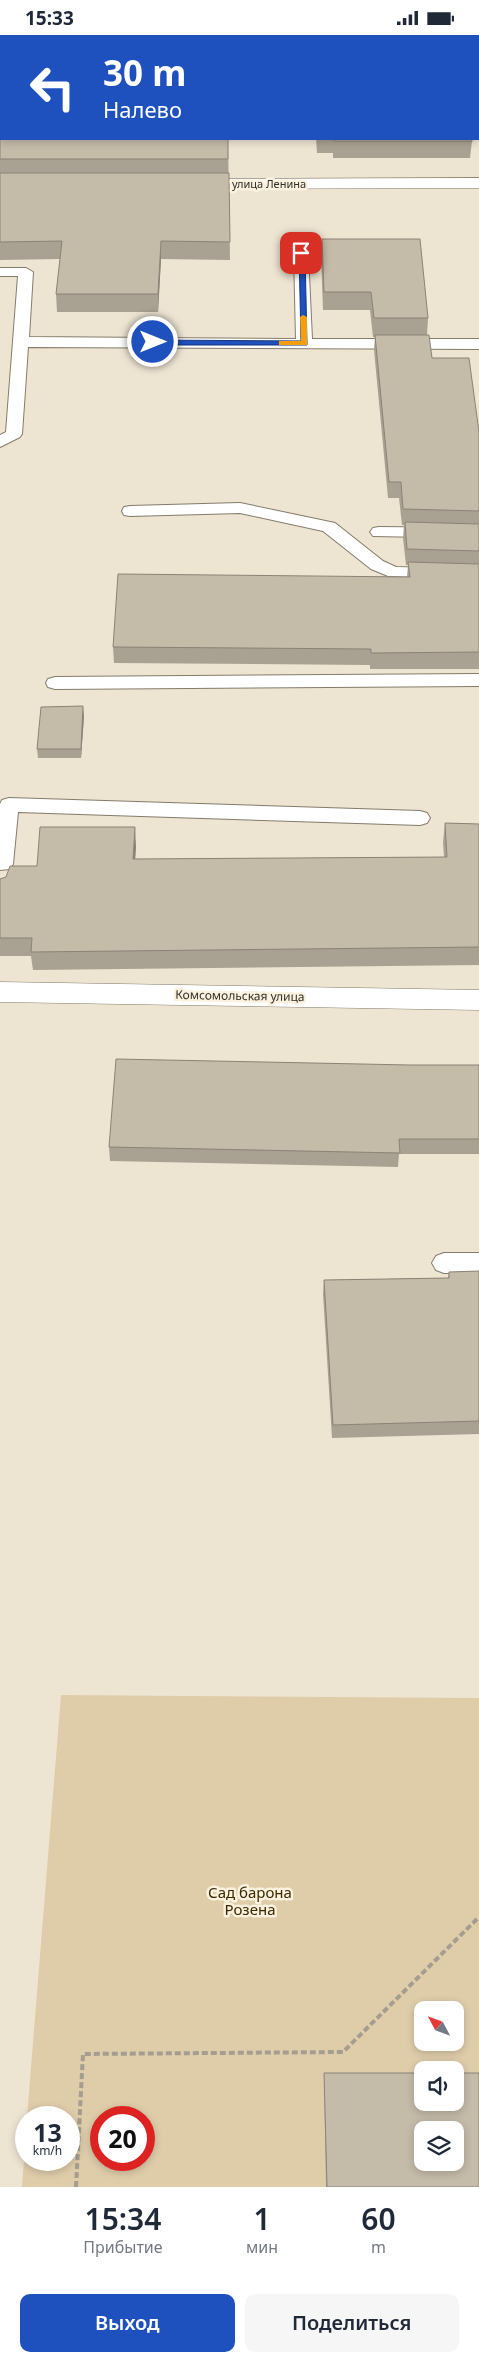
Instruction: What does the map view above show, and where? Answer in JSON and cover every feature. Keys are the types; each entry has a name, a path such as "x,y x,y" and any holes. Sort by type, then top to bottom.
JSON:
{"street":[{"name":"улица Ленина","path":"178,184 479,183"},
{"name":"Комсомольская улица","path":"0,992 479,1000"}],"lane":[{"path":"301,253 304,343"},
{"path":"0,271 26,272 14,434 0,442"},
{"path":"21,342 479,344"},
{"path":"130,511 240,508 329,527 377,565 394,572 479,574"},
{"path":"378,532 479,533"},
{"path":"55,683 479,680"},
{"path":"1,870 9,805 420,818"},
{"path":"444,1263 479,1263"}],"path":[{"path":"76,2187 83,2054 343,2052 479,1917"}],"green space":[{"name":"Сад барона Розена","path":"61,1695 479,1698 479,2187 22,2187 23,2171 80,2171 80,2106 28,2106"}],"building":[{"path":"0,140 228,140 228,159 0,159"},
{"path":"334,140 472,140 472,141"},
{"path":"0,173 229,173 230,242 161,241 158,294 56,294 62,241 0,242"},
{"path":"322,239 420,239 428,318 374,318 371,292 324,292"},
{"path":"375,335 429,335 432,358 469,358 479,432 479,511 403,509 401,482 389,482"},
{"path":"405,522 479,524 479,551 407,549"},
{"path":"408,562 479,564 479,652 371,653 371,649 113,647 118,574 410,577"},
{"path":"83,706 81,749 37,749 41,707"},
{"path":"445,823 479,824 479,947 31,952 32,938 0,938 0,879 6,877 10,866 37,866 40,827 135,827 133,859 447,857"},
{"path":"116,1059 479,1065 479,1139 399,1139 400,1153 109,1147"},
{"path":"479,1271 479,1421 333,1425 324,1280 449,1278 449,1272"},
{"path":"324,2073 414,2073 414,2111 464,2111 464,2073 479,2073 479,2187 327,2187"}],"slow traffic":[{"path":"282,343 304,343 303,317"}],"route":[{"path":"153,342 304,343 301,253"}]}
